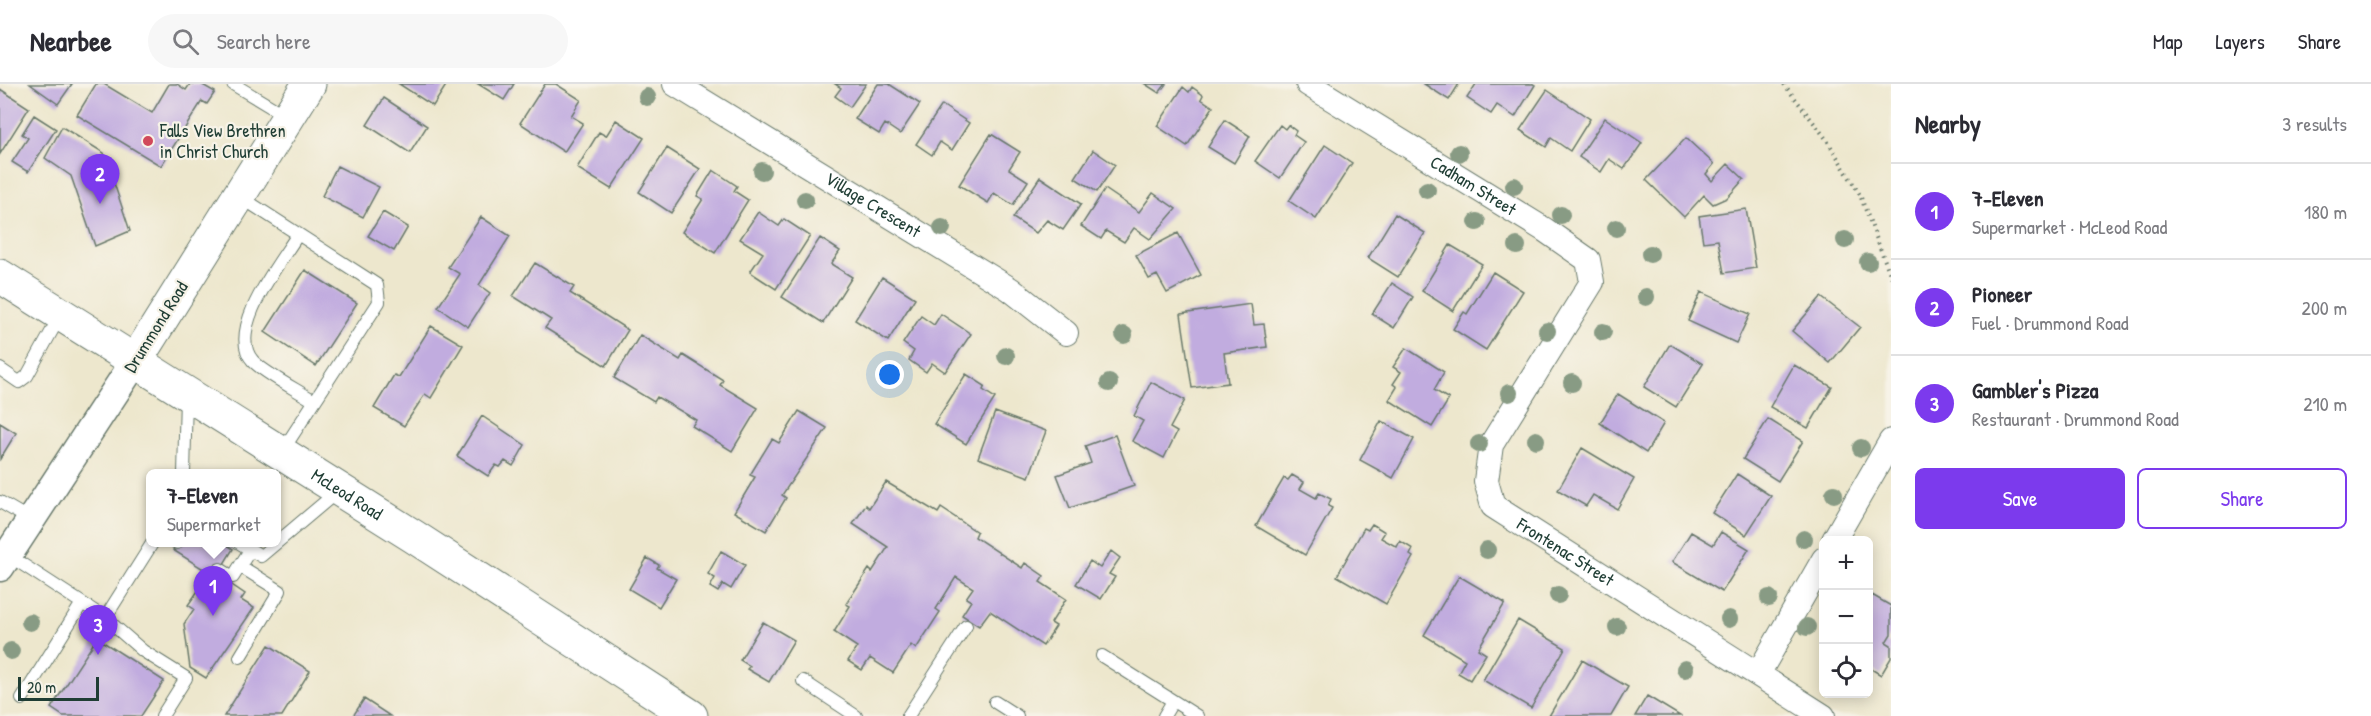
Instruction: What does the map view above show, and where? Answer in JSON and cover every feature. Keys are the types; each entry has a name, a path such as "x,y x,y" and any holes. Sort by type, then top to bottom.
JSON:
{"main road":[{"name":"Drummond Road","path":"134,363 309,84"},
{"name":"McLeod Road","path":"0,276 134,363 339,490 680,713"}],"street":[{"name":"Village Crescent","path":"675,84 1010,289 1066,333"},
{"name":"Cadham Street","path":"1308,84 1545,230 1588,260 1592,282 1574,312"},
{"name":"Frontenac Street","path":"1574,312 1491,445 1486,481 1493,506 1823,716"},
{"name":"Drummond Road","path":"4,561 134,363"},
{"path":"1836,536 1891,441"},
{"path":"1758,674 1819,568"}],"lane":[{"path":"233,84 288,117"},
{"path":"238,196 377,285 379,302 280,454"},
{"path":"298,234 248,315 245,342 252,360 314,401"},
{"path":"0,369 20,382 27,376 60,315"},
{"path":"184,469 186,395"},
{"path":"281,539 339,490"},
{"path":"0,502 31,520"},
{"path":"105,618 150,547"},
{"path":"245,547 261,556 272,547"},
{"path":"220,569 233,577 250,550"},
{"path":"4,561 82,603 105,618 143,651 186,678 162,716"},
{"path":"240,566 280,591 240,657"},
{"path":"21,699 82,603"},
{"path":"909,716 966,626"},
{"path":"1102,656 1197,716"},
{"path":"803,681 856,716"},
{"path":"1164,716 1173,701"},
{"path":"995,702 1017,716"}],"path":[{"path":"1784,84 1827,140 1860,195 1891,277"}],"building":[{"path":"30,84 72,84 58,104"},
{"name":"Falls View Brethren in Christ Church","path":"96,84 104,84 152,113 169,84 177,84 186,90 190,84 201,84 215,92 207,104 202,101 161,166 77,115"},
{"path":"399,84 447,84 433,106"},
{"path":"478,84 514,84 504,100"},
{"path":"545,84 556,84 581,100 571,116 583,123 564,152 520,123"},
{"path":"835,84 866,84 850,107 835,96 841,88"},
{"path":"878,84 889,84 920,104 900,134 885,124 879,134 855,119"},
{"path":"1145,84 1166,84 1159,93"},
{"path":"1424,84 1459,84 1449,100"},
{"path":"1476,84 1535,85 1515,117 1497,105 1491,114 1467,98"},
{"path":"1183,87 1189,92 1192,87 1203,95 1201,99 1213,107 1187,146 1157,126"},
{"path":"0,89 29,108 0,154"},
{"path":"1547,90 1590,119 1570,151 1551,138 1546,147 1520,130"},
{"path":"384,98 427,126 410,153 367,125"},
{"path":"942,105 969,123 952,150 940,142 932,155 916,144"},
{"path":"34,115 56,129 28,172 12,162 28,138 22,134"},
{"path":"1605,118 1642,143 1624,169 1609,159 1601,172 1579,157"},
{"path":"616,120 644,138 611,189 577,168 599,132 606,136"},
{"path":"1225,120 1250,136 1234,163 1208,147"},
{"path":"1280,125 1285,129 1288,125 1296,131 1294,135 1304,142 1280,178 1255,161"},
{"path":"62,127 104,153 130,231 95,246 71,176 45,158"},
{"path":"991,134 1020,152 1009,169 1028,181 1013,205 994,193 988,203 959,185"},
{"path":"1686,138 1714,164 1706,174 1712,181 1728,164 1744,179 1727,198 1713,204 1704,195 1684,217 1646,180"},
{"path":"1325,145 1352,163 1316,219 1289,201"},
{"path":"667,148 700,169 671,213 639,192"},
{"path":"1093,150 1115,165 1097,192 1075,178"},
{"path":"337,166 379,187 363,217 322,196"},
{"path":"713,170 737,186 734,191 748,200 715,253 682,232 703,199 697,196"},
{"path":"1040,177 1081,204 1063,230 1047,220 1036,233 1013,218"},
{"path":"1105,189 1139,212 1153,193 1176,209 1150,239 1134,228 1124,242 1106,231 1101,239 1081,226"},
{"path":"1746,209 1756,268 1724,273 1718,240 1703,242 1699,216"},
{"path":"383,212 408,227 394,251 368,236"},
{"path":"758,212 779,226 784,219 810,236 776,289 750,272 763,253 740,239"},
{"path":"1395,214 1425,233 1398,277 1368,258"},
{"path":"481,217 510,236 479,285 490,293 468,327 438,307 460,274 448,267"},
{"path":"1178,233 1201,275 1167,293 1157,275 1149,279 1136,255"},
{"path":"820,238 840,251 831,264 852,277 823,323 782,297"},
{"path":"1450,245 1482,264 1453,311 1422,291"},
{"path":"535,263 574,287 570,293 628,330 606,366 545,328 551,320 513,296"},
{"path":"305,270 357,303 316,366 265,332"},
{"path":"1493,272 1523,291 1486,350 1453,329 1464,312 1467,314"},
{"path":"882,277 915,298 888,341 855,320"},
{"path":"1392,283 1413,297 1394,328 1372,314"},
{"path":"1701,292 1750,314 1736,343 1688,321"},
{"path":"1821,297 1860,327 1830,363 1792,331"},
{"path":"1251,304 1254,325 1264,324 1267,347 1224,353 1228,383 1192,388 1181,314"},
{"path":"941,314 971,334 945,372 932,363 926,372 909,360 914,351 903,343 921,316 934,325"},
{"path":"431,326 463,345 431,398 425,394 404,426 374,408 394,375 399,377"},
{"path":"640,335 680,360 683,355 723,380 720,385 758,408 732,451 692,426 696,420 657,397 654,402 614,378"},
{"path":"1670,344 1703,364 1676,407 1644,387"},
{"path":"1406,348 1444,372 1434,390 1449,399 1432,427 1389,400 1397,387 1393,384 1401,372 1393,367"},
{"path":"1794,365 1832,387 1808,428 1770,407"},
{"path":"966,374 985,386 983,390 995,398 966,444 934,424"},
{"path":"1151,382 1185,400 1170,428 1177,432 1164,458 1132,441 1143,421 1134,416"},
{"path":"1618,394 1664,423 1646,453 1600,423"},
{"path":"799,411 827,428 782,495 786,498 766,531 734,512 755,477 750,475 772,439 779,443"},
{"path":"995,412 1046,431 1029,477 978,458"},
{"path":"482,416 525,445 513,466 505,461 500,467 496,465 488,476 457,456"},
{"path":"1768,419 1803,441 1778,481 1743,459"},
{"path":"1381,421 1414,439 1393,478 1360,460"},
{"path":"0,423 16,433 0,459"},
{"path":"1115,435 1134,486 1070,508 1057,475 1091,463 1085,446"},
{"path":"1582,448 1634,479 1617,509 1593,495 1586,506 1558,490"},
{"path":"1737,474 1771,496 1746,535 1712,513"},
{"path":"1292,475 1304,482 1300,489 1316,498 1319,493 1331,499 1328,506 1332,508 1305,555 1256,526 1284,478 1288,480"},
{"path":"886,482 938,513 941,508 977,532 975,537 1022,568 1025,563 1044,576 1040,582 1066,599 1051,623 1056,626 1043,646 990,611 979,626 962,615 971,601 966,598 973,588 956,577 936,609 940,612 916,649 911,645 893,673 870,658 862,670 848,661 857,647 834,632 850,606 846,604 869,569 872,572 888,547 853,524 866,505 869,508"},
{"path":"1372,524 1385,532 1381,538 1397,547 1400,541 1413,549 1410,555 1413,557 1386,604 1337,576 1364,528 1368,530"},
{"path":"1691,532 1713,545 1721,532 1749,549 1722,592 1672,562"},
{"path":"175,547 230,547 233,549 216,577 173,550"},
{"path":"721,551 745,565 731,589 723,584 718,592 710,587 715,578 708,574"},
{"path":"1111,551 1120,558 1109,574 1115,577 1101,599 1076,584 1090,561 1100,568"},
{"path":"647,558 659,565 657,568 676,579 659,607 629,589"},
{"path":"1459,576 1505,603 1478,649 1486,654 1470,680 1458,673 1465,660 1424,635"},
{"path":"210,579 222,587 226,581 245,594 241,600 254,608 206,678 190,668 184,624 194,609 188,605 200,588 203,590"},
{"path":"1873,596 1891,606 1891,634 1886,642 1891,645 1891,658 1881,675 1873,670"},
{"path":"1518,620 1565,648 1531,708 1483,680"},
{"path":"763,622 794,640 769,682 747,669 750,666 740,660"},
{"path":"97,638 164,681 141,716 63,716 51,708"},
{"path":"269,645 310,671 282,716 224,716"},
{"path":"1582,660 1628,687 1611,716 1549,716"},
{"path":"1647,696 1680,716 1635,716"},
{"path":"364,699 390,716 353,716"}],"place":[{"name":"Falls View Brethren in Christ Church","path":"148,141"},
{"name":"Pioneer","path":"100,204"},
{"name":"7-Eleven","path":"213,616"},
{"name":"Gambler's Pizza","path":"98,655"}]}
